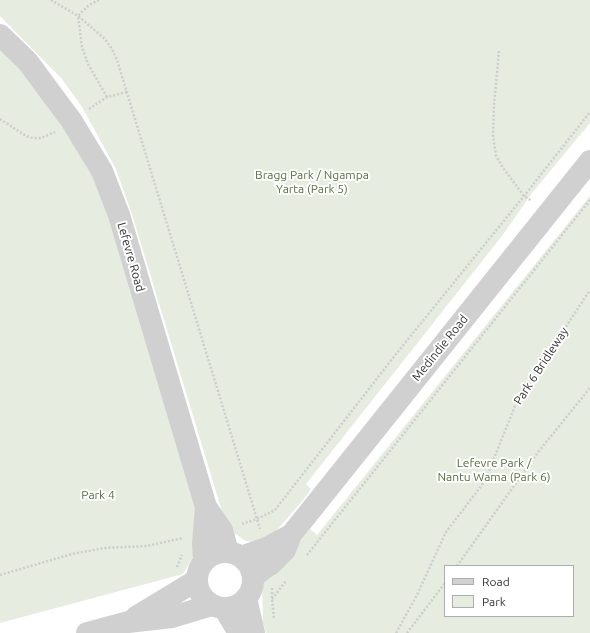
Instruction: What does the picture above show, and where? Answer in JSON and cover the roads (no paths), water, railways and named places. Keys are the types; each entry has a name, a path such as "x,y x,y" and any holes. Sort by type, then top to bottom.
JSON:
{"street":[{"name":"Lefevre Road","path":"0,35 28,62 71,120 102,171 119,215 206,507 222,530 235,555"},
{"name":"Medindie Road","path":"253,577 271,564 285,550 291,535 590,160"},
{"name":"Lefevre Road","path":"201,570 206,507"},
{"name":"Medindie Road","path":"235,555 267,548 291,535"},
{"path":"87,633 128,622 172,617 218,606 236,606 246,598 252,588 253,577 249,566 235,555 215,554 201,570 128,622"},
{"path":"201,570 198,587 201,594 218,606 239,633"},
{"path":"246,598 254,633"}],"park label":[{"name":"Bragg Park / Ngampa Yarta (Park 5)","path":"312,182"},
{"name":"Lefevre Park / Nantu Wama (Park 6)","path":"494,470"},
{"name":"Park 4","path":"98,495"}]}
